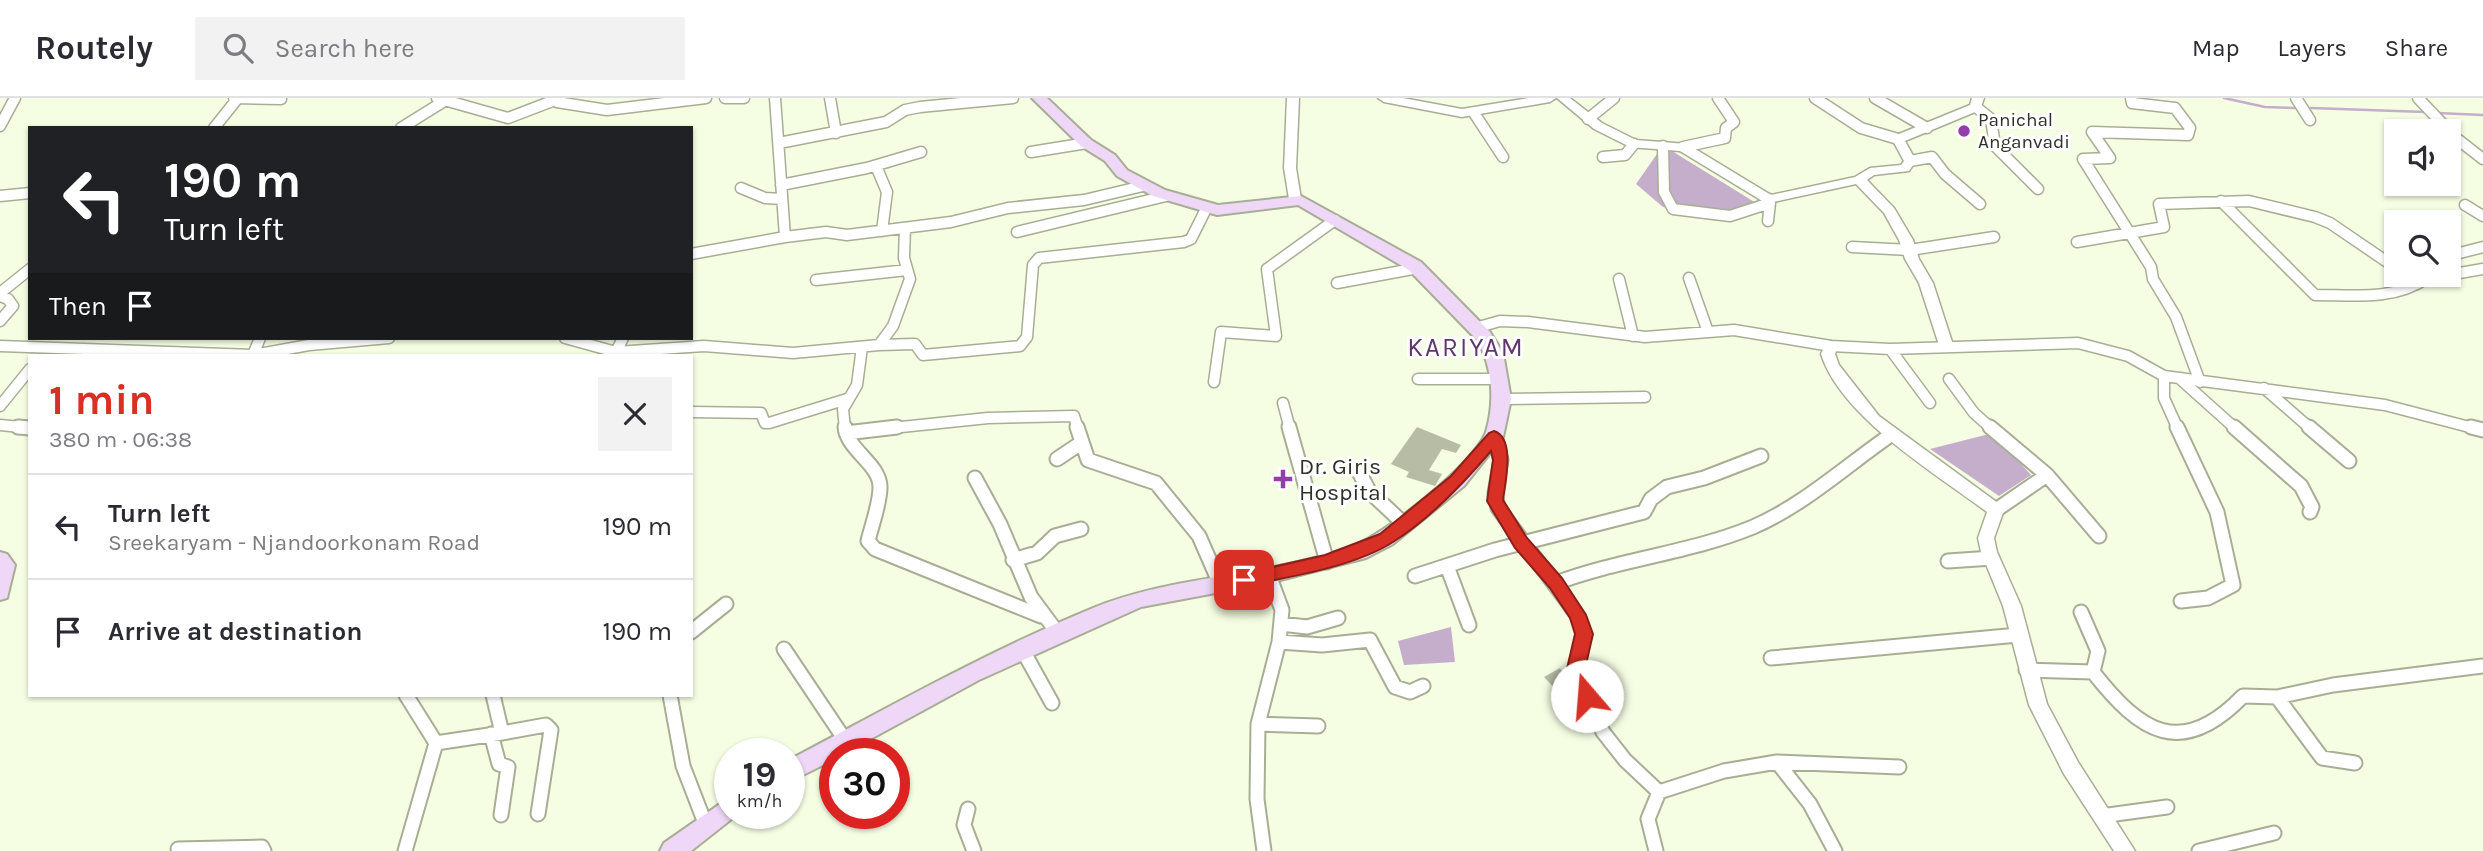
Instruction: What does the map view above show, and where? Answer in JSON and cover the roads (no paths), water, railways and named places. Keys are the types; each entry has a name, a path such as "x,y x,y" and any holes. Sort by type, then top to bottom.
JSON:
{"main road":[{"path":"849,738 1021,649 1139,599 1327,562 1377,543 1457,481 1494,437 1501,389 1494,353 1475,328 1418,268 1295,199 1241,209 1206,209 1143,186 1122,173 1110,158 1087,143 1039,98"},
{"path":"0,561 5,565 0,592"},
{"path":"672,851 714,817"}],"street":[{"path":"0,126 15,98"},
{"path":"216,126 237,98 281,99"},
{"path":"404,126 442,99 508,118 556,99 587,109 607,110 706,98"},
{"path":"727,98 744,98"},
{"path":"775,98 785,237"},
{"path":"830,98 836,133"},
{"path":"779,143 886,122 905,110 1013,98"},
{"path":"1293,98 1290,168 1295,199"},
{"path":"1384,98 1474,113 1550,98"},
{"path":"1563,98 1588,119 1634,144 1683,148 1725,138 1726,128 1734,122 1718,98"},
{"path":"1588,119 1614,98"},
{"path":"1815,98 1861,128 1898,139 1977,103 1996,125 1994,146 2038,189"},
{"path":"1875,98 1927,128"},
{"path":"2131,98 2132,103 2175,108 2189,128 2188,135 2181,137 2092,132 2110,158 2083,159 2100,190 2151,267 2152,279 2176,317 2200,382"},
{"path":"2296,98 2310,121"},
{"path":"2418,98 2456,138 2483,159"},
{"path":"1474,113 1503,157"},
{"path":"1898,139 1910,161"},
{"path":"1031,152 1087,143"},
{"path":"1602,157 1625,155 1634,144"},
{"path":"1663,146 1664,192 1673,208 1730,216 1770,201 1859,180 1870,172 1905,168 1910,161 1932,157 1945,174 1980,204"},
{"path":"1683,148 1770,201"},
{"path":"781,185 876,166 921,152"},
{"path":"876,166 887,192 882,231"},
{"path":"1859,180 1889,211 1910,250 1926,283 1946,345"},
{"path":"693,254 785,237 882,231 986,216 1008,208 1084,200 1143,186"},
{"path":"741,188 765,198 782,199"},
{"path":"0,196 28,193"},
{"path":"1017,232 1166,196"},
{"path":"1768,220 1770,201"},
{"path":"2221,201 2315,295 2377,296 2412,290 2414,287"},
{"path":"2077,242 2164,227 2159,204 2249,201 2330,223 2384,260"},
{"path":"2465,205 2483,216"},
{"path":"572,340 616,352 664,343 793,353 915,344 923,355 1020,346 1027,337 1033,265 1038,258 1184,242 1191,239 1206,209"},
{"path":"1214,382 1221,332 1276,336 1267,269 1335,220"},
{"path":"880,345 904,301 910,279 904,258 905,228"},
{"path":"1852,247 1910,250 1994,237"},
{"path":"2461,253 2483,247"},
{"path":"1337,282 1418,268"},
{"path":"2461,273 2483,269"},
{"path":"816,280 907,270"},
{"path":"0,321 13,306 0,294 28,271"},
{"path":"1689,278 1709,332"},
{"path":"1619,279 1633,335"},
{"path":"1475,328 1500,321 1633,335 1734,330 1831,345 1890,349 1946,345 2078,343 2127,356 2164,376 2385,405 2477,428 2483,438"},
{"path":"267,354 325,350 378,340"},
{"path":"616,352 623,340"},
{"path":"0,346 44,351 71,342 239,354"},
{"path":"1831,345 1828,354 1837,375 1874,420 1996,510"},
{"path":"862,347 862,365 857,385 843,409 846,433 854,450 878,477 880,487 868,541 875,549 1041,616"},
{"path":"1890,349 1930,403"},
{"path":"0,406 28,371"},
{"path":"2164,376 2164,398 2217,512 2233,585 2208,598 2181,601"},
{"path":"2179,378 2301,486 2312,508 2310,512"},
{"path":"1418,379 1501,389 1646,397"},
{"path":"1950,379 1974,413 2047,475 2099,536"},
{"path":"2263,387 2349,461"},
{"path":"693,412 761,413 765,423 769,423 847,399"},
{"path":"1283,402 1314,524 1327,562"},
{"path":"846,433 1034,414 1074,416 1088,460 1156,483 1199,536 1220,584"},
{"path":"0,425 28,428"},
{"path":"1556,583 1581,572 1719,540 1757,525 1796,503 1892,434"},
{"path":"1494,437 1501,460 1495,501 1521,543 1571,604 1584,634 1575,673 1603,732 1625,760 1659,792"},
{"path":"1056,459 1082,443"},
{"path":"1415,576 1521,543 1644,512 1651,499 1667,487 1704,478 1761,456"},
{"path":"1359,472 1369,491 1404,524"},
{"path":"2047,475 1996,510 1986,538 2012,606 2026,670 2038,705 2101,816 2125,851"},
{"path":"975,478 1003,530 1013,560 1041,616 1057,632"},
{"path":"1013,560 1037,553 1055,536 1081,529"},
{"path":"1948,561 1992,558"},
{"path":"1447,566 1469,625"},
{"path":"1264,851 1257,799 1258,724 1279,642 1282,610 1269,575"},
{"path":"693,630 726,604"},
{"path":"2081,612 2098,651 2093,672"},
{"path":"1281,624 1307,627 1339,618"},
{"path":"1771,658 2018,635"},
{"path":"1279,642 1322,645 1370,640 1379,659 1391,669 1395,687 1409,692 1423,686"},
{"path":"784,649 844,738"},
{"path":"1021,649 1052,703"},
{"path":"2026,670 2093,672 2121,707 2150,727 2179,731 2206,727 2244,695 2277,697 2333,685 2483,666"},
{"path":"405,851 436,743 407,697"},
{"path":"493,697 499,764 508,767 501,815"},
{"path":"670,697 683,766 705,823"},
{"path":"2277,697 2322,758 2355,763"},
{"path":"1258,724 1318,726"},
{"path":"436,743 546,725 551,730 538,814"},
{"path":"1777,762 1810,804 1835,851"},
{"path":"1656,851 1647,819 1659,792 1724,771 1777,762 1899,767"},
{"path":"2101,816 2167,807"},
{"path":"968,809 964,825 974,851"},
{"path":"2199,851 2274,833"},
{"path":"177,849 261,847 264,851"}],"waterway":[{"path":"2224,98 2265,107 2295,108"},
{"path":"2311,108 2425,112"},
{"path":"2437,113 2483,115"}],"place":[{"name":"Panichal Anganvadi","path":"1964,131"},
{"name":"Dr. Giris Hospital","path":"1283,479"}],"district":[{"name":"KARIYAM","path":"1466,347"}]}
